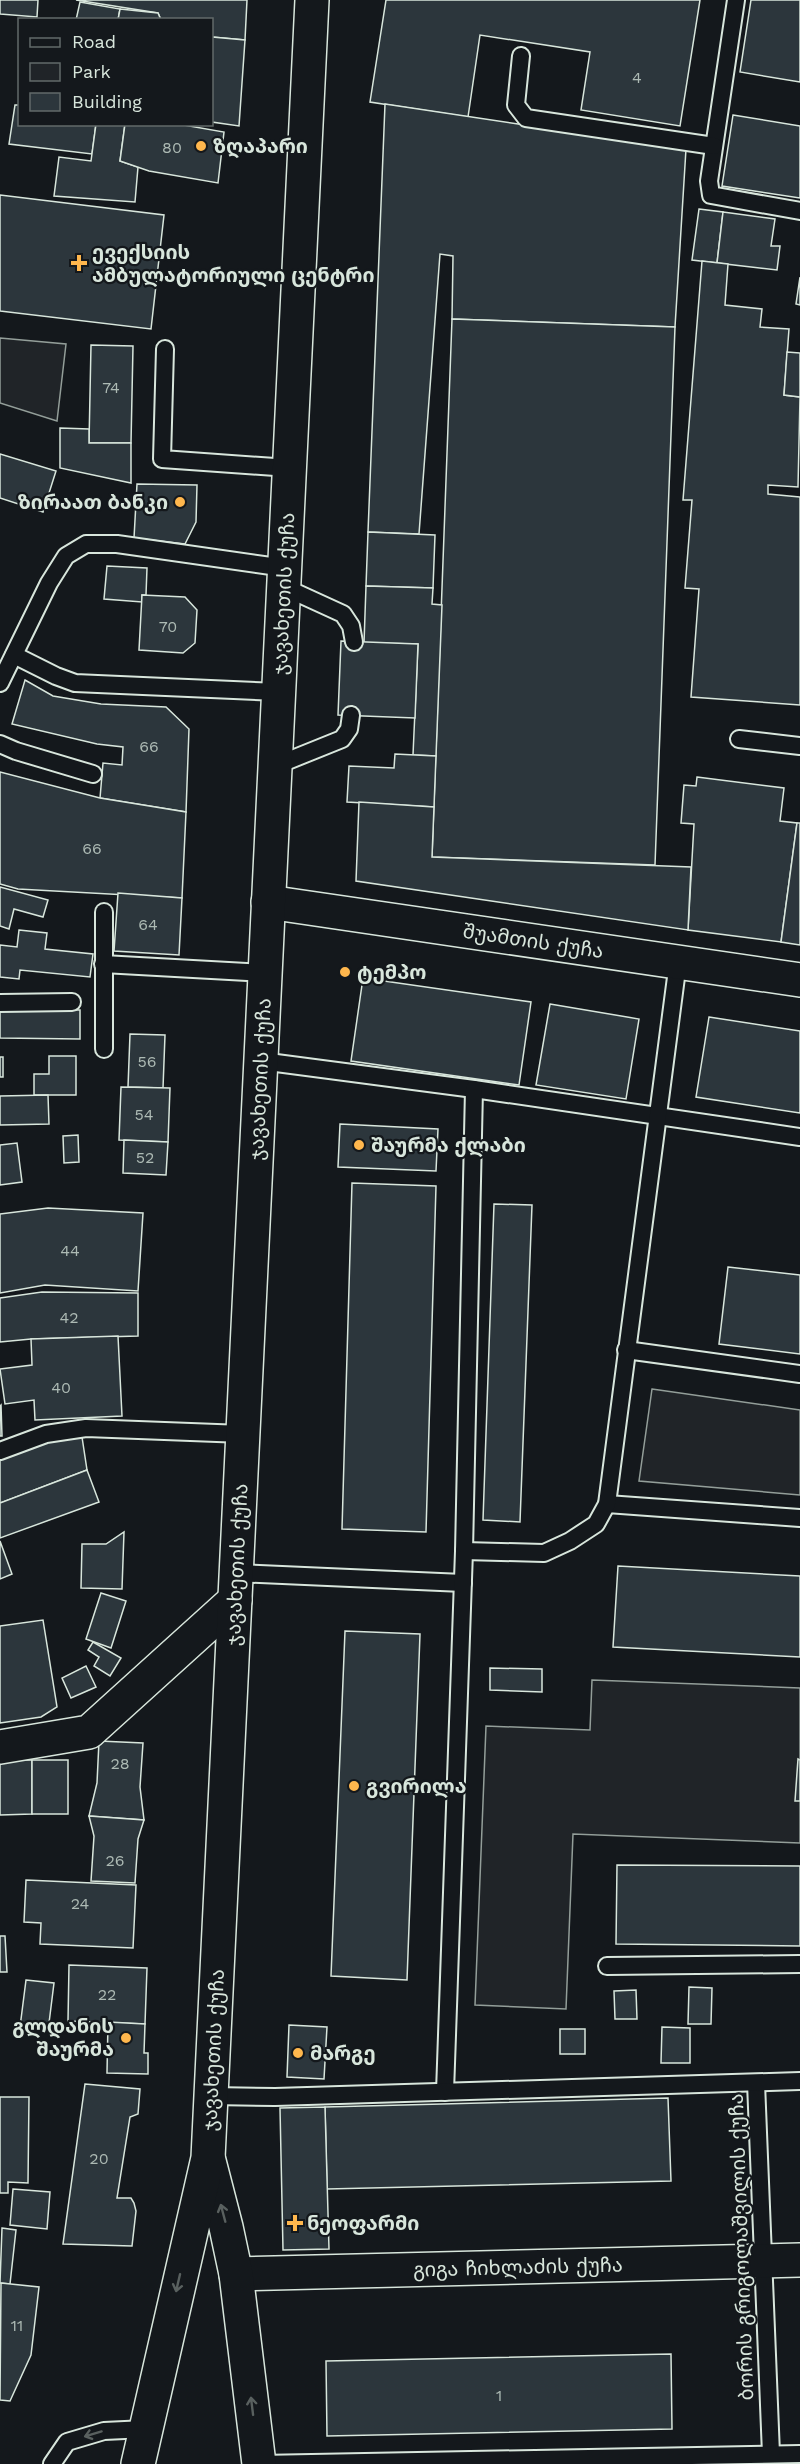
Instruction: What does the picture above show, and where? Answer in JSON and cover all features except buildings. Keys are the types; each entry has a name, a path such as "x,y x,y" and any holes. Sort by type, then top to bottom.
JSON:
{"main road":[{"name":"ჯავახეთის ქუჩა","path":"138,2464 208,2158 312,0"},
{"name":"შუამთის ქუჩა","path":"268,902 800,980"},
{"path":"0,1747 89,1732 235,1587"},
{"name":"ჯავახეთის ქუჩა","path":"208,2158 236,2274 259,2464"},
{"name":"გიგა ჩიხლაძის ქუჩა","path":"236,2274 800,2260"}],"lane":[{"path":"736,0 708,181 711,195 800,211"},
{"path":"521,56 516,105 526,118 714,146"},
{"path":"165,349 162,459 290,468"},
{"path":"0,683 66,556 86,544 117,544 284,578 343,614 351,626 354,642"},
{"path":"14,655 75,683 279,692"},
{"path":"275,766 342,739 349,729 351,716"},
{"path":"739,739 800,746"},
{"path":"0,744 93,774"},
{"path":"104,912 104,1049"},
{"path":"464,1551 543,1552 570,1541 596,1524 607,1504 678,962"},
{"path":"103,964 265,973"},
{"path":"0,1003 72,1002"},
{"path":"261,1061 474,1089 800,1137"},
{"path":"446,2092 464,1551 474,1089"},
{"path":"627,1350 800,1374"},
{"path":"0,1451 46,1434 86,1428 243,1434"},
{"path":"607,1504 800,1518"},
{"path":"235,1587 463,1583"},
{"path":"607,1966 800,1964"},
{"name":"ბორის გრიგოლაშვილის ქუჩა","path":"771,2454 756,2083 800,2081"},
{"path":"211,2096 275,2097 756,2083"},
{"path":"52,2464 67,2442 104,2430 146,2429"},
{"path":"259,2464 800,2454"}],"green space":[{"path":"0,338 66,344 57,421 0,403"},
{"path":"652,1389 800,1410 800,1495 639,1481"},
{"path":"592,1680 800,1688 800,1843 573,1834 566,2009 475,2005 486,1726 590,1730"}],"place":[{"name":"ზღაპარი","path":"201,146"},
{"name":"ევექსიის ამბულატორიული ცენტრი","path":"79,263"},
{"name":"ზირაათ ბანკი","path":"180,502"},
{"name":"ტემპო","path":"345,972"},
{"name":"შაურმა ქლაბი","path":"359,1145"},
{"name":"გვირილა","path":"354,1786"},
{"name":"გლდანის შაურმა","path":"126,2038"},
{"name":"მარგე","path":"298,2053"},
{"name":"ნეოფარმი","path":"295,2223"}]}
